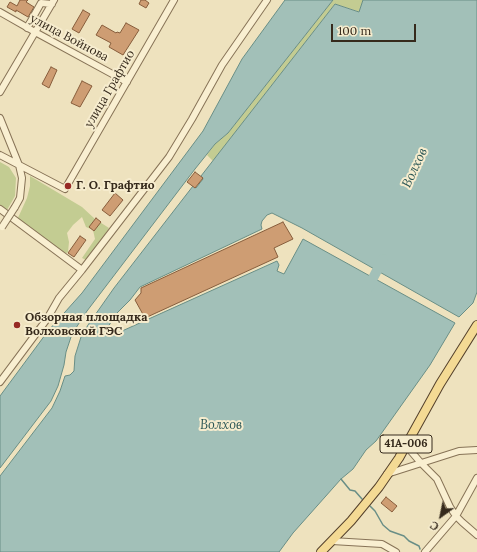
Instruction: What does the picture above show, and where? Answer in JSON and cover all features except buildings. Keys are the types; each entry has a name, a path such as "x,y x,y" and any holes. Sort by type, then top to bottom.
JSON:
{"main road":[{"name":"41А-006","path":"321,552 351,521 399,458 440,384 477,325"}],"street":[{"name":"улица Графтио","path":"19,166 64,190 174,0"},
{"path":"0,382 48,319 60,298 168,157 192,119 222,65 267,0"},
{"path":"27,28 42,3 53,2"},
{"path":"0,92 53,2"},
{"name":"улица Войнова","path":"0,12 127,82"},
{"path":"0,118 19,166 22,178 20,198 1,228"},
{"path":"0,155 19,166"},
{"path":"0,209 82,270"},
{"path":"406,443 408,449 421,464 437,478 450,507 456,516 477,535"},
{"path":"387,474 459,451 477,450"},
{"path":"425,552 456,516 477,478"},
{"path":"332,541 382,544 396,552"}],"green space":[{"path":"333,0 363,0 360,12 335,4 213,161 207,155 215,144 228,133"},
{"path":"0,162 9,167 16,178 15,196 7,210 0,206"},
{"path":"30,176 82,207 95,219 109,228 95,250 86,260 82,258 95,239 93,230 86,227 82,217 67,233 69,242 68,252 64,254 17,220 27,198 30,186"}],"water":[{"path":"285,0 333,0 228,133 215,144 195,169 87,311 72,334 58,386 51,401 0,468 0,396 48,331 82,293 203,131 242,59"},
{"name":"Волхов","path":"363,0 477,0 477,292 473,303 459,317 302,228 272,213 267,215 262,221 262,229 140,287 115,315 107,329 111,336 277,261 279,265 277,271 284,274 303,239 455,323 430,365 376,441 366,450 353,469 341,479 293,533 279,552 0,552 0,476 52,408 65,376 70,375 74,371 75,356 81,337 88,325 114,288 193,186 196,188 203,179 201,176 335,4 359,12"}],"waterway":[{"name":"Волхов","path":"367,289 383,259"},
{"path":"341,479 350,490 355,491 362,499"},
{"path":"370,506 375,511 383,525 390,531 404,536 409,541 419,546 420,549"}],"place":[{"name":"Г. О. Графтио","path":"68,186"},
{"name":"Обзорная площадка Волховской ГЭС","path":"17,325"}]}
